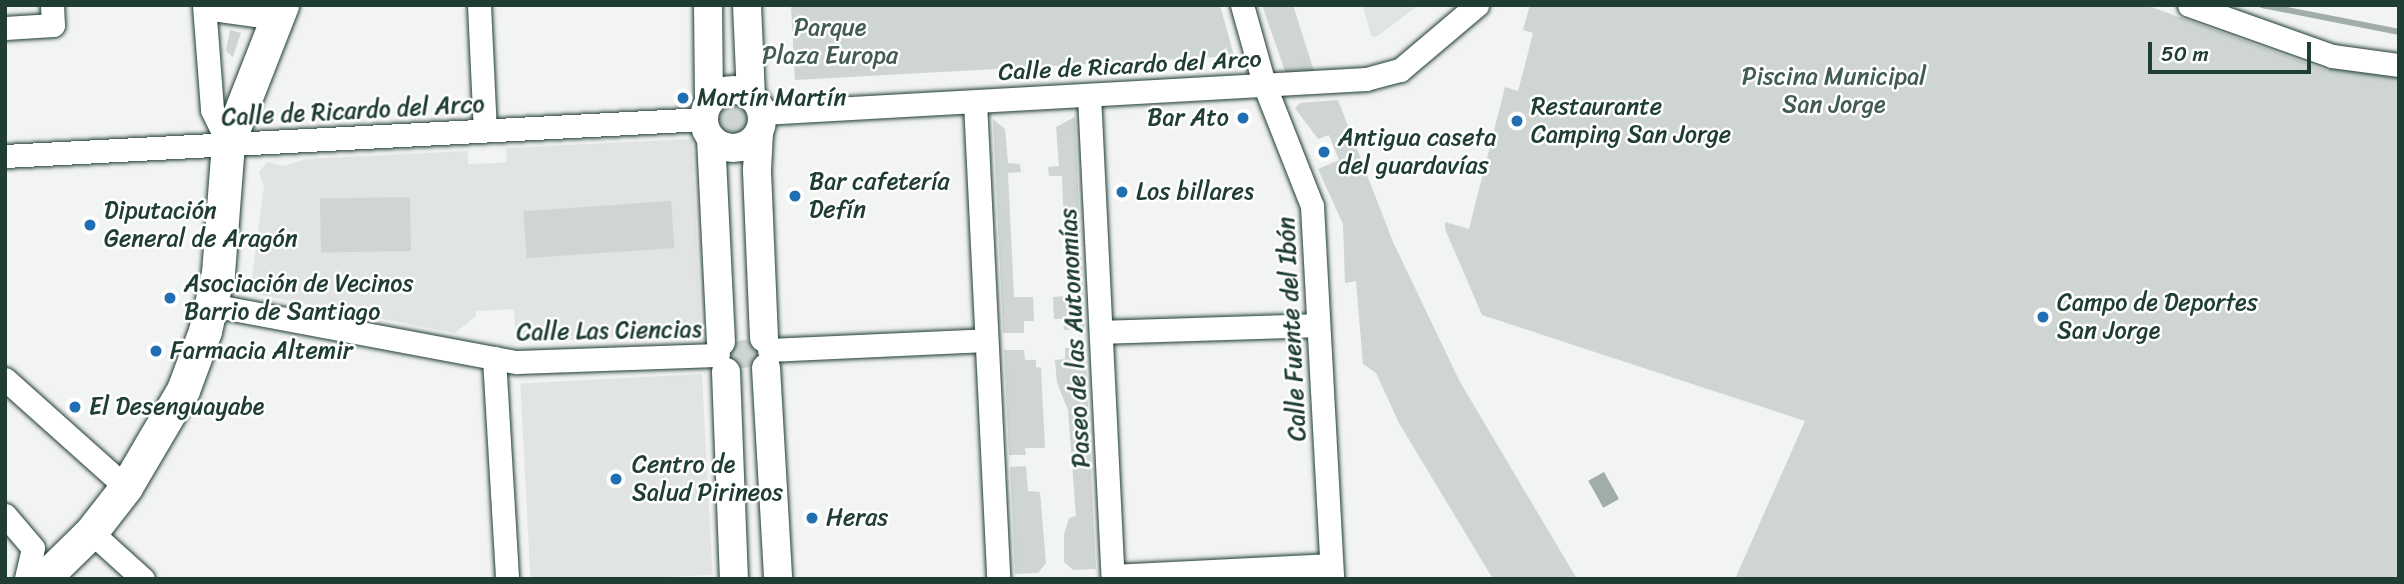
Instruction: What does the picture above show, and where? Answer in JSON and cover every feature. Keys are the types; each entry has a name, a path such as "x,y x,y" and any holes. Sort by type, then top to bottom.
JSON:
{"highway":[{"path":"43,579 91,532 126,486 183,390 211,305 223,230 228,143 280,12"}],"main road":[{"path":"708,5 708,120 735,579"},
{"path":"747,5 757,114 757,171 778,579"},
{"path":"708,120 724,91 757,114"},
{"path":"708,120 737,148 757,114"},
{"path":"722,356 741,328 766,352"},
{"path":"722,356 743,380 766,352"},
{"path":"735,579 745,570 760,568 778,579"}],"street":[{"path":"5,27 53,25 52,5"},
{"path":"480,5 485,130"},
{"name":"Calle Fuente del Ibón","path":"1242,5 1264,84 1312,206 1331,572"},
{"name":"Calle de Ricardo del Arco","path":"757,114 1366,79 1400,70 1477,5"},
{"path":"2189,5 2332,56 2399,65"},
{"path":"228,143 212,110 204,7 280,12"},
{"name":"Paseo de las Autonomías","path":"1089,94 1113,577"},
{"path":"975,102 998,579"},
{"name":"Calle de Ricardo del Arco","path":"5,156 708,120"},
{"name":"Calle Las Ciencias","path":"211,305 517,362 722,356"},
{"path":"1101,332 1318,325"},
{"path":"766,352 986,340"},
{"path":"494,358 507,579"},
{"path":"5,379 126,486"},
{"path":"5,515 33,548 26,579"},
{"path":"91,532 143,579"},
{"path":"1113,577 1331,572"}],"shaded area":[{"path":"1363,5 1419,5 1376,37 1371,36"},
{"path":"692,139 701,334 516,342 514,309 476,311 476,316 455,333 250,293 264,186 259,172 267,162 283,166 307,159 468,151 468,164 500,163 507,162 506,148"},
{"name":"Centro de Salud Pirineos","path":"702,374 713,575 631,579 530,579 520,384"},
{"path":"1604,472 1619,499 1603,508 1588,481"}],"green space":[{"name":"Parque Plaza Europa","path":"791,5 1220,5 1234,56 795,80"},
{"path":"1262,5 1293,5 1314,71 1286,74"},
{"name":"Piscina Municipal San Jorge","path":"1530,5 2146,5 2328,71 2332,63 2399,72 2399,579 1735,579 1805,421 1482,315 1445,229 1445,222 1469,229 1505,87 1518,91 1533,33 1523,30"},
{"path":"230,30 241,33 233,57 226,51"},
{"path":"1338,100 1393,242 1460,382 1577,579 1493,579 1399,423 1376,373 1363,364 1356,281 1345,283 1343,224 1318,169 1339,160 1329,135 1318,139 1295,108 1300,103"},
{"path":"733,105 743,109 747,119 743,129 733,133 723,129 719,119 723,109"},
{"path":"1075,117 1084,329 1064,330 1063,319 1054,319 1053,297 1067,296 1062,176 1049,176 1048,167 1059,166 1056,127"},
{"path":"993,119 1005,129 1008,163 1020,164 1021,172 1008,173 1014,297 1033,297 1034,321 1024,321 1024,333 1003,333"},
{"path":"410,197 411,251 321,253 320,199"},
{"path":"671,201 674,248 527,258 523,211"},
{"path":"744,340 754,344 758,354 754,364 744,368 734,364 730,354 734,344"},
{"path":"1065,348 1085,348 1096,569 1073,570 1064,562 1064,535 1069,518 1076,516 1068,410 1057,383 1055,360 1065,359"},
{"path":"1004,350 1024,350 1025,360 1036,360 1036,367 1041,368 1045,448 1025,448 1026,455 1009,455"},
{"path":"1026,466 1028,491 1040,492 1046,563 1038,573 1015,574 1010,467"}],"waterway":[{"path":"2262,5 2399,32"}],"place":[{"name":"Martín Martín","path":"683,98"},
{"name":"Bar Ato","path":"1243,118"},
{"name":"Restaurante Camping San Jorge","path":"1517,121"},
{"name":"Antigua caseta del guardavías","path":"1324,152"},
{"name":"Los billares","path":"1122,192"},
{"name":"Bar cafetería Defín","path":"795,196"},
{"name":"Diputación General de Aragón","path":"90,225"},
{"name":"Asociación de Vecinos Barrio de Santiago","path":"170,298"},
{"name":"Campo de Deportes San Jorge","path":"2043,317"},
{"name":"Farmacia Altemir","path":"156,351"},
{"name":"El Desenguayabe","path":"75,407"},
{"name":"Centro de Salud Pirineos","path":"616,479"},
{"name":"Heras","path":"812,518"}]}
